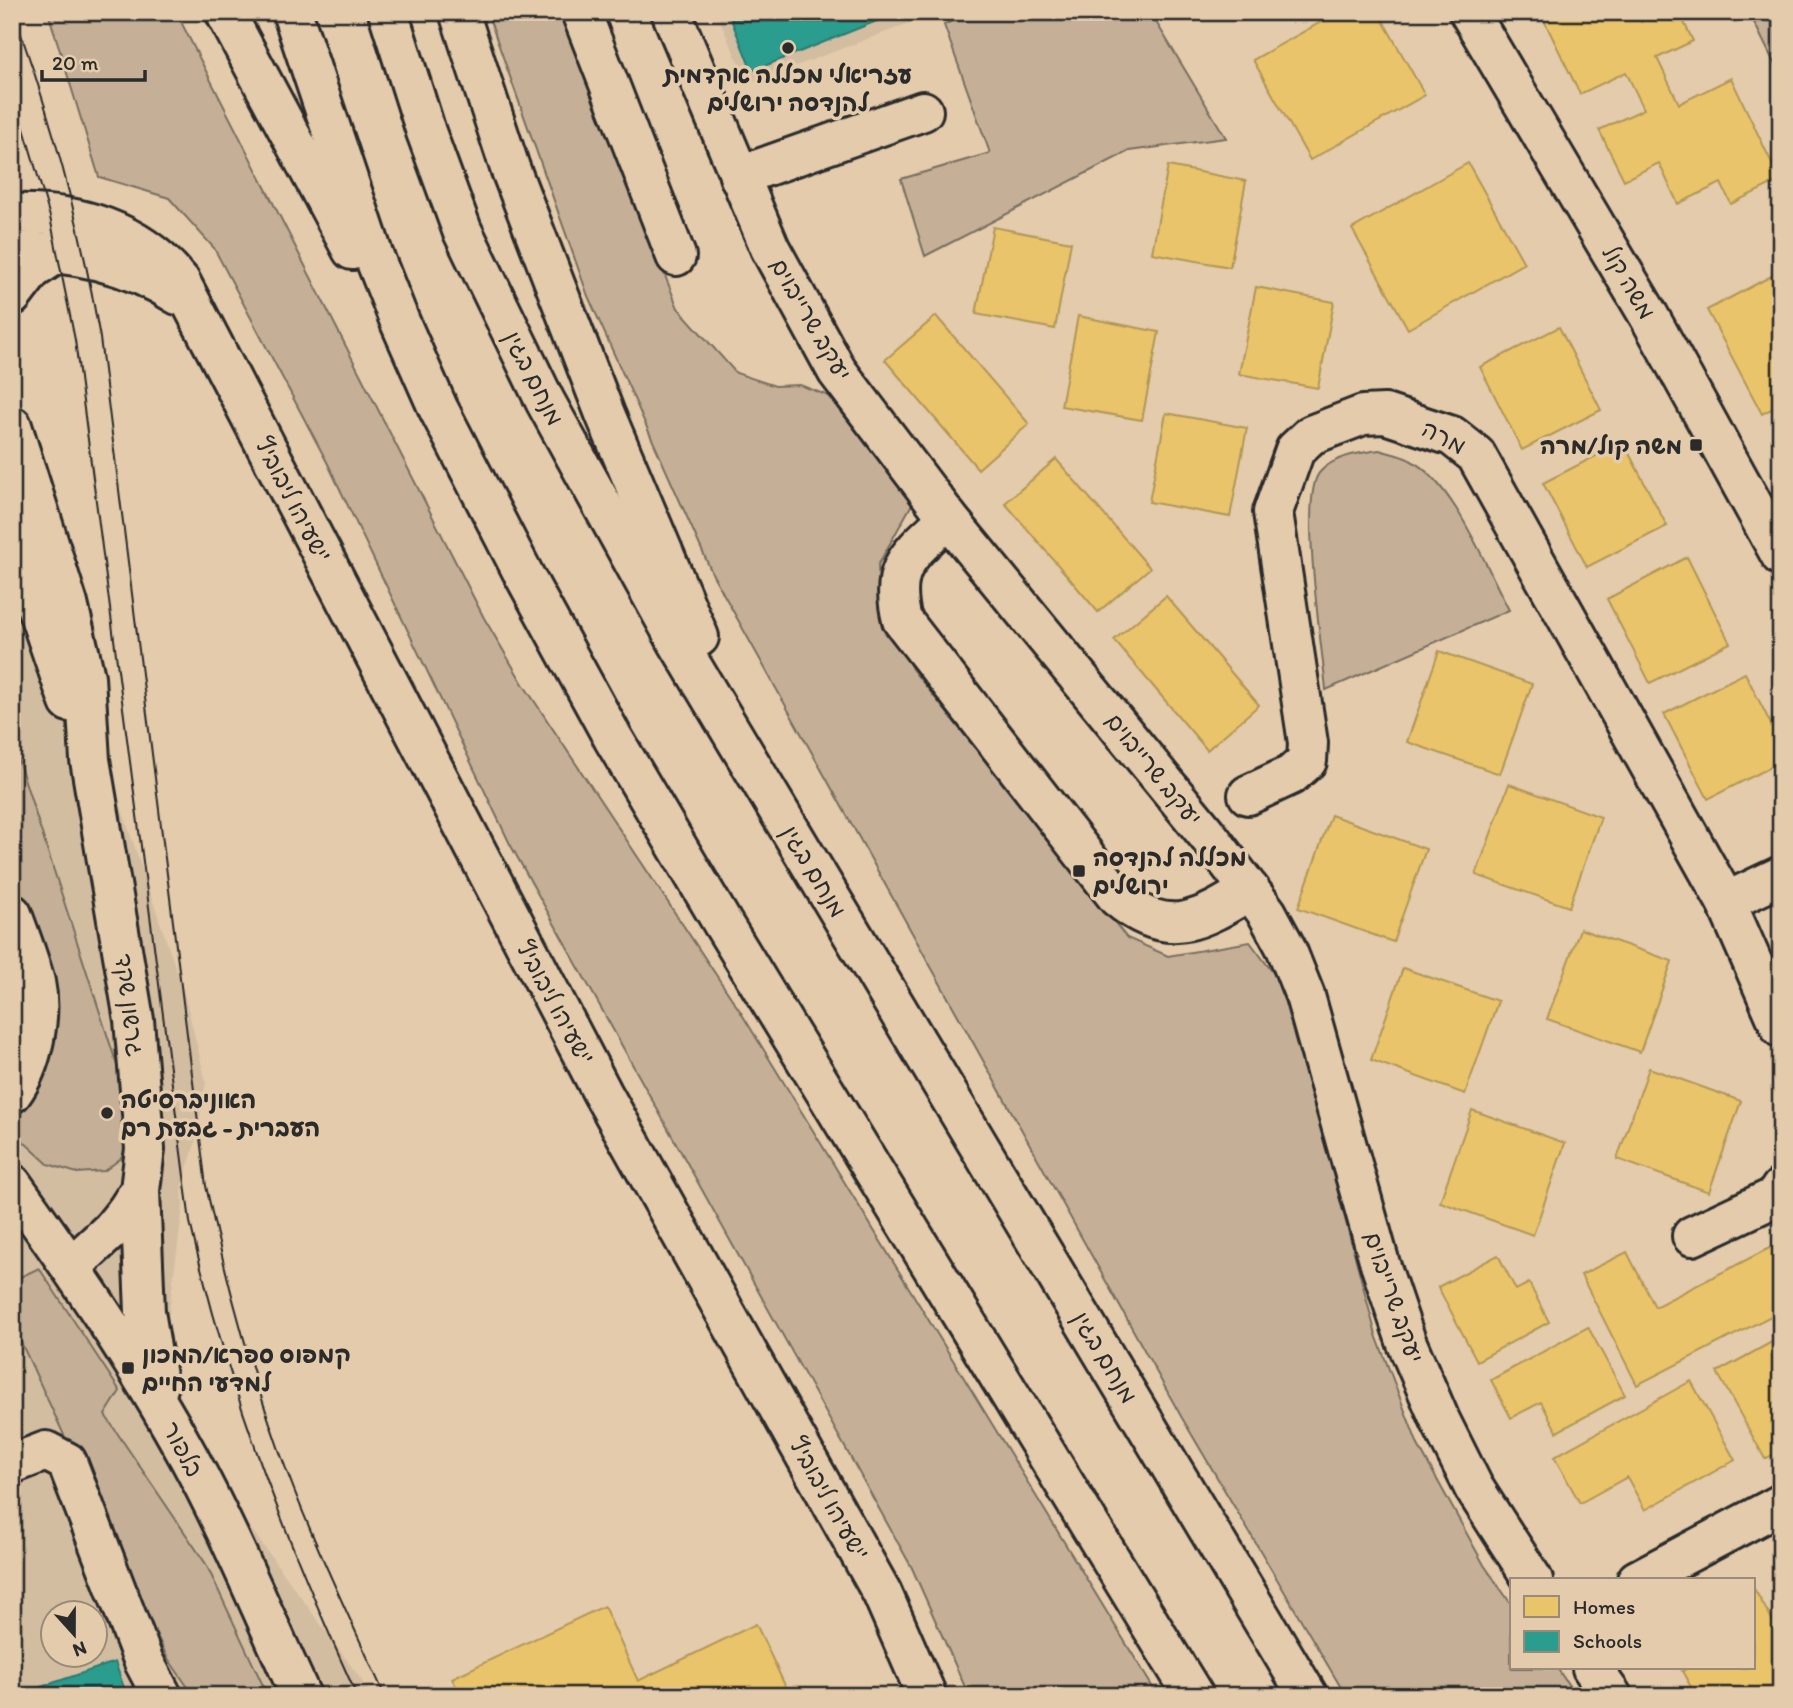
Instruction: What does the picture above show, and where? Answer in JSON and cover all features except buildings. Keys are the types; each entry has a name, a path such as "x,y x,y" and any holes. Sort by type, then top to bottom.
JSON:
{"main road":[{"path":"225,12 620,749 1194,1696"},
{"path":"292,12 373,254 438,408"},
{"name":"מנחם בגין","path":"388,12 461,230 495,302 599,502 758,777 1308,1696"},
{"path":"459,12 510,167 605,414 758,777"},
{"path":"581,12 676,256"},
{"name":"יעקב שרייבוים","path":"671,12 770,248 837,370 948,518 1250,890 1286,948 1305,996 1380,1264 1406,1341 1440,1420 1474,1488 1531,1578"},
{"name":"משה קול","path":"1469,12 1649,316 1781,556"},
{"path":"739,176 923,111"},
{"path":"12,193 54,235 32,271 12,296"},
{"name":"ישעיהו ליבוביץ'","path":"12,214 54,235"},
{"name":"ישעיהו ליבוביץ'","path":"12,251 54,235 99,225 141,244 163,260 180,281 603,1094 882,1593 927,1696"},
{"name":"מרה","path":"1248,795 1292,775 1307,761 1308,743 1273,512 1294,450 1311,435 1363,415 1402,417 1452,436 1476,455 1726,902 1781,1028"},
{"name":"גרשון שקד","path":"12,426 76,635 85,677 90,760 134,1020 145,1149 140,1190 111,1230 71,1267"},
{"path":"948,518 910,555 898,574 897,599 902,620 1118,898 1138,915 1164,923 1189,920 1218,910 1250,890"},
{"name":"גרשון שקד","path":"12,535 90,760"},
{"path":"1726,902 1781,876"},
{"path":"12,914 35,984 35,1027 29,1058 12,1093"},
{"name":"בלפור","path":"12,1184 71,1267 162,1410 213,1506 301,1696"},
{"path":"1692,1236 1775,1196 1781,1188"},
{"path":"140,1190 145,1312 162,1410"},
{"path":"12,1464 46,1451 67,1462 144,1662 162,1696"},
{"path":"1641,1578 1781,1504"},
{"path":"1593,1670 1612,1696"}],"shaded area":[{"path":"48,12 176,12 484,618 523,684 740,1011 1158,1696 969,1696 912,1568 510,844 327,462 214,248 169,198 99,177"},
{"path":"487,12 559,12 678,308 736,373 775,386 800,385 829,396 912,504 878,565 880,606 912,669 1127,938 1168,956 1250,942 1283,986 1376,1335 1418,1445 1484,1565 1510,1603 1510,1670 1558,1670 1576,1696 1346,1696 1182,1418 713,575 588,296"},
{"name":"עזריאלי מכללה אקדמית להנדסה ירושלים","path":"716,12 939,12 748,84"},
{"path":"968,12 1150,12 1226,138 1129,151 925,256 901,179 990,153 944,25"},
{"path":"1749,12 1781,12 1781,77"},
{"path":"1379,450 1410,460 1426,471 1441,487 1455,506 1509,610 1326,690 1311,541 1314,486 1320,472 1332,462 1347,456"},
{"name":"האוניברסיטה העברית - גבעת רם","path":"12,484 184,993 206,1082 195,1144 182,1185 183,1207 157,1400 373,1696 12,1696"},
{"path":"12,741 125,1090 132,1139 120,1159 104,1171 77,1173 48,1164 23,1141 18,1123 34,1069 45,973 12,871"},
{"path":"39,1268 120,1391 105,1415 206,1564 268,1696 194,1696 167,1657 12,1323 12,1281"}],"tram line":[{"path":"13,12 64,173 100,338 206,1186 213,1219 247,1350 278,1447 315,1542 385,1696"},
{"path":"12,88 50,217 75,340 190,1222 222,1345 261,1463 306,1579 357,1696"}],"place":[{"name":"עזריאלי מכללה אקדמית להנדסה ירושלים","path":"788,48"},
{"name":"משה קול/מרה","path":"1696,445"},
{"name":"מכללה להנדסה ירושלים","path":"1079,871"},
{"name":"האוניברסיטה העברית - גבעת רם","path":"107,1113"},
{"name":"קמפוס ספרא/המכון למדעי החיים","path":"128,1368"}]}
